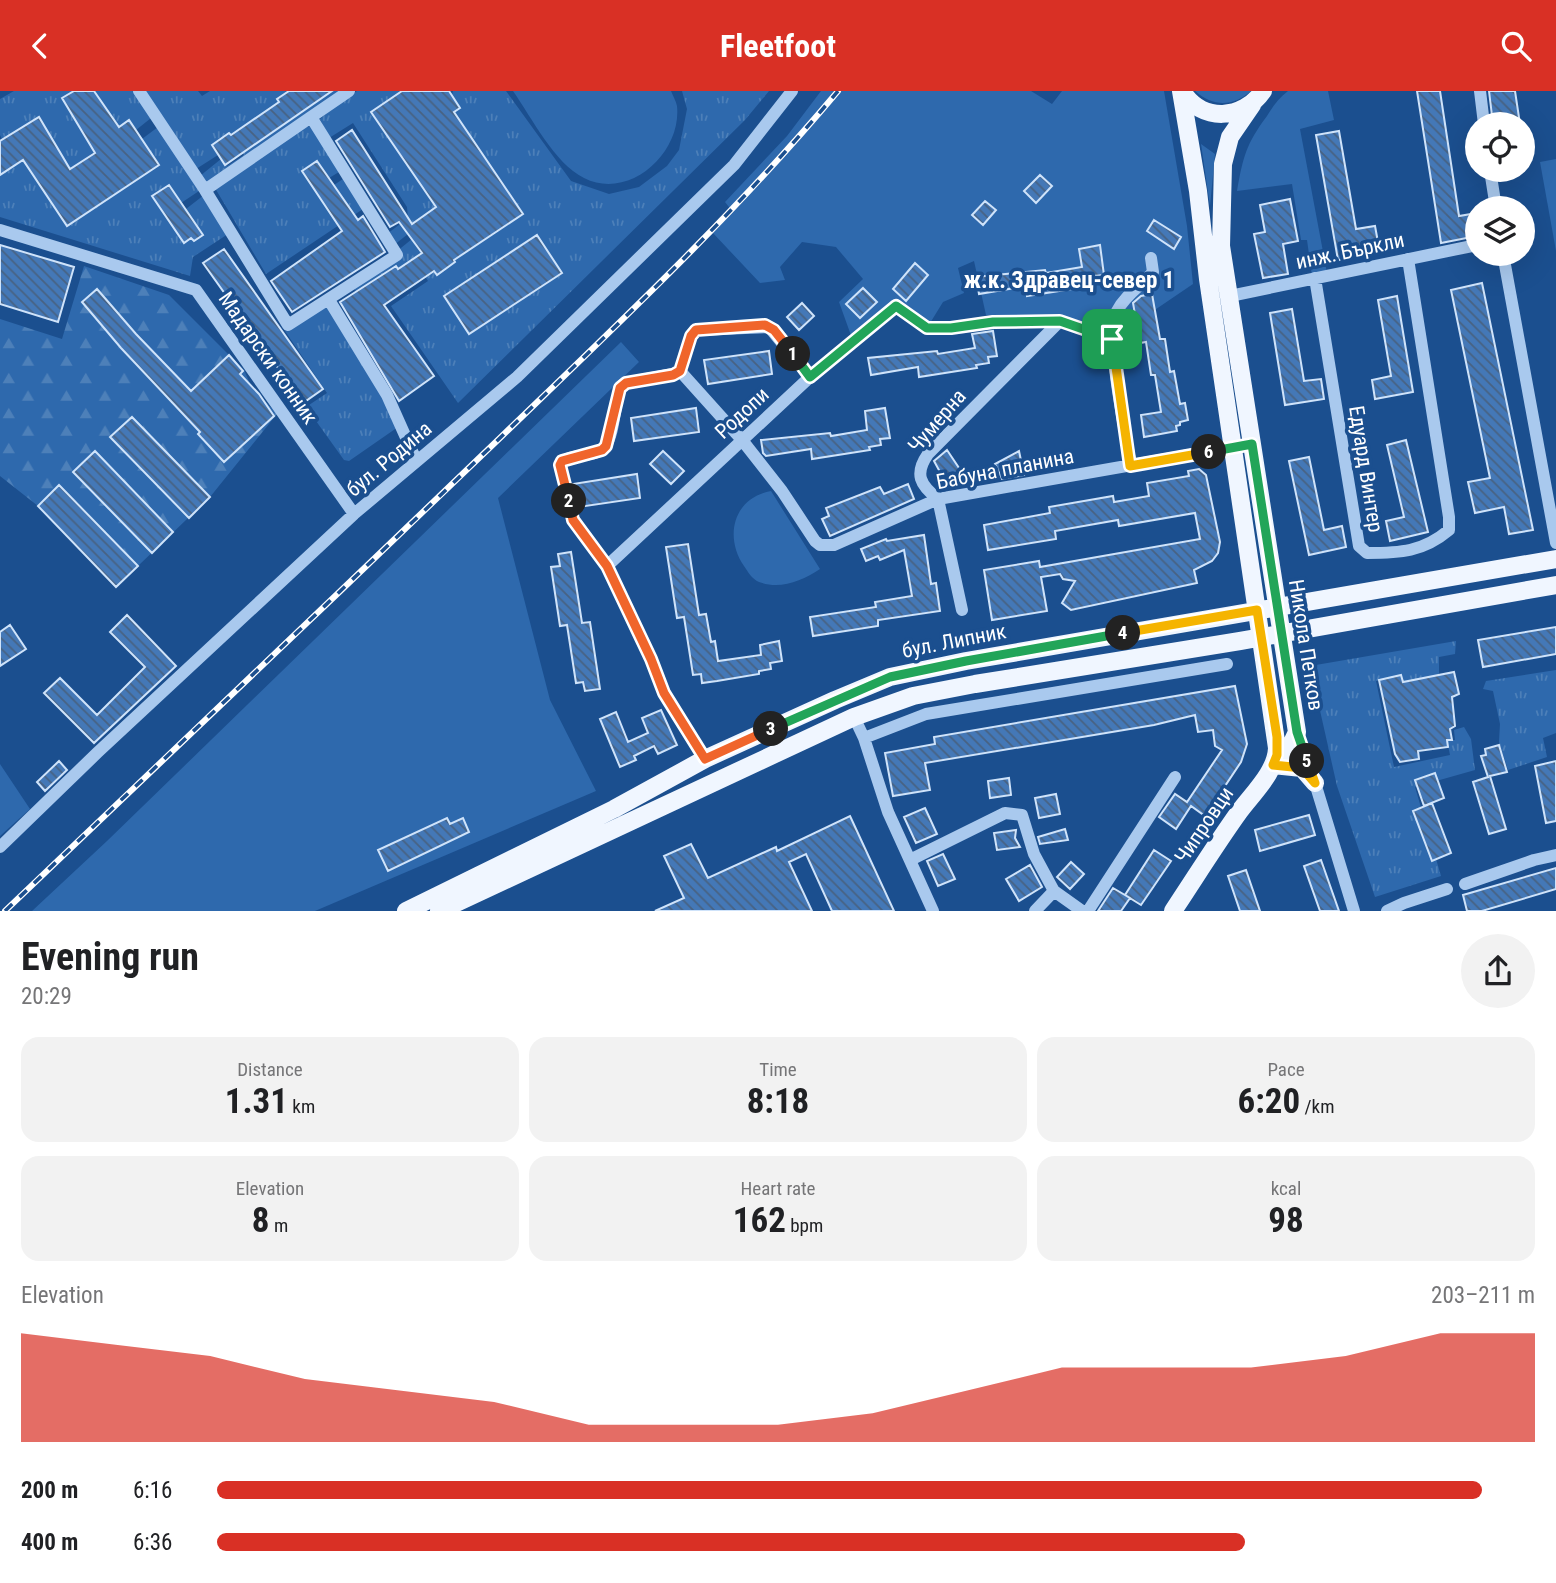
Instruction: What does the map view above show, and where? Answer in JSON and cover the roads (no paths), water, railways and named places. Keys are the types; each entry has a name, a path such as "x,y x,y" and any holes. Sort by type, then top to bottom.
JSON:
{"main road":[{"path":"1182,91 1194,105 1217,114 1229,114 1258,98"},
{"name":"Никола Петков","path":"1182,91 1232,447 1277,737 1277,755 1273,765"},
{"name":"Никола Петков","path":"1258,98 1230,138 1223,164 1221,246 1297,732 1289,748 1273,765"},
{"name":"бул. Липник","path":"406,911 614,809 705,759 890,677 966,661 1556,559"},
{"path":"439,911 854,717 913,696 1556,585"},
{"path":"1273,765 1302,768 1315,783"},
{"name":"Чипровци","path":"1173,911 1273,765"}],"street":[{"path":"139,91 205,190 288,325 397,254 311,117"},
{"path":"205,190 349,91"},
{"name":"бул. Родина","path":"0,847 97,752 354,514 517,377 734,165 792,91"},
{"path":"1480,91 1483,112"},
{"name":"Мадарски конник","path":"0,230 196,290 354,514"},
{"name":"инж. Бъркли","path":"1230,296 1465,247"},
{"path":"1130,466 1112,339 1115,313 1131,291 1153,272 1151,258"},
{"name":"Едуард Винтер","path":"1315,278 1359,546 1367,553 1418,550 1449,530 1449,517 1408,259"},
{"path":"1505,266 1556,543"},
{"path":"329,300 387,395 416,460"},
{"name":"Родопи","path":"607,566 810,377 896,306 927,328 951,328 993,322 1060,321 1112,339"},
{"name":"Чумерна","path":"962,610 938,499 926,490 920,476 921,465 928,454 1060,321"},
{"path":"705,759 664,693 607,566 573,520 560,465 564,460 602,450 606,446 620,388 626,383 673,375 680,371 691,336 696,330 765,325 774,330 810,377"},
{"path":"680,371 742,440"},
{"name":"Бабуна планина","path":"742,440 820,545 834,545 938,499 1252,444"},
{"path":"864,738 926,714 1227,664"},
{"path":"854,717 864,738 888,812 933,911"},
{"path":"1297,732 1354,911"},
{"path":"1088,911 1175,777"},
{"path":"910,860 1005,813 1022,815 1034,854 1054,891 1082,911"},
{"path":"1465,884 1556,855"},
{"path":"1387,911 1447,889"},
{"path":"1035,911 1054,891"}],"railway":[{"path":"5,911 632,310 717,225 838,91"}],"district":[{"name":"ж.к. Здравец-север 1","path":"1069,280"}]}
